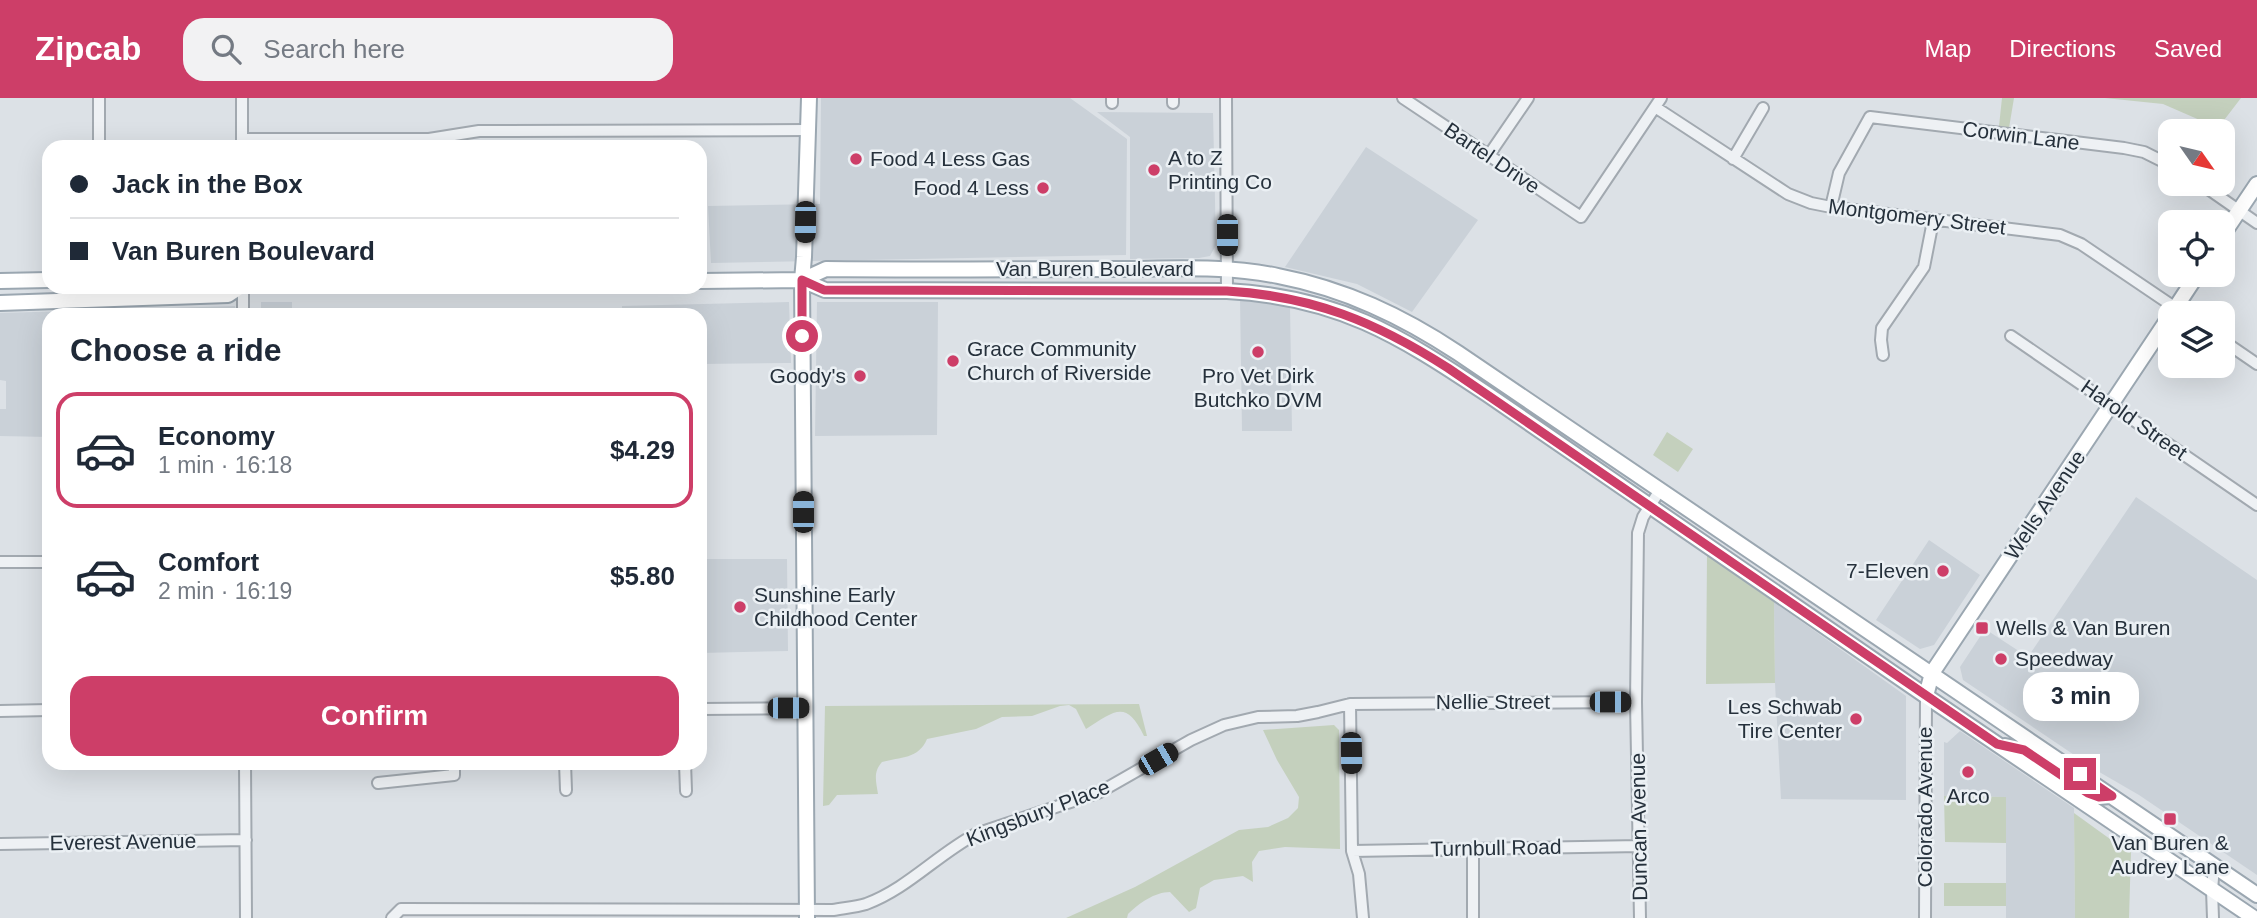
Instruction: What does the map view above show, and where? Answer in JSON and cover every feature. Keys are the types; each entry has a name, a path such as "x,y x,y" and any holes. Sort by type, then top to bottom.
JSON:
{"main road":[{"path":"807,914 802,280 809,98"},
{"path":"2235,217 2257,184"},
{"name":"Van Buren Boulevard","path":"707,281 802,280 826,269 1227,270 1276,275 1345,294 1406,320 1477,366 2257,895"},
{"path":"0,281 42,280"},
{"name":"Van Buren Boulevard","path":"802,280 824,290 1227,291 1279,296 1354,316 1410,344 2211,890 2246,917"},
{"path":"1279,296 1296,292 1341,301 1345,294"},
{"path":"0,303 66,294"},
{"path":"150,294 230,294"},
{"name":"Wells Avenue","path":"1926,696 1932,673 2158,338"},
{"path":"1410,344 1428,347 1469,371 1477,366"},
{"path":"1997,744 2024,750 2088,793 2099,797 2112,796"}],"street":[{"path":"99,98 99,140"},
{"path":"242,98 242,140"},
{"path":"1226,98 1227,291"},
{"name":"Bartel Drive","path":"1404,98 1581,217 1658,103"},
{"path":"1489,155 1528,98"},
{"name":"Montgomery Street","path":"1658,103 1733,159 1788,194 1831,207 2060,235 2081,244 2159,301"},
{"path":"1733,159 1763,108"},
{"name":"Corwin Lane","path":"1831,207 1839,173 1870,117 2124,148 2144,152 2158,159"},
{"path":"382,140 429,139 480,131 806,130"},
{"path":"2217,196 2257,223"},
{"path":"1884,355 1882,328 1924,267 1933,221"},
{"name":"Harold Street","path":"2011,336 2257,505"},
{"path":"2235,349 2257,364"},
{"name":"Duncan Avenue","path":"1640,918 1636,702 1638,533 1641,522 1660,491"},
{"path":"0,562 42,562"},
{"name":"Colorado Avenue","path":"1926,696 1926,918"},
{"name":"Nellie Street","path":"1350,704 1636,702"},
{"path":"1350,704 1352,851 1359,874 1363,918"},
{"name":"Kingsbury Place","path":"393,917 401,909 807,914 864,904 891,892 976,834 1100,792 1191,740 1224,725 1258,717 1297,716 1350,704"},
{"path":"707,709 805,708"},
{"path":"0,711 42,710"},
{"path":"245,770 246,918"},
{"path":"378,783 449,770"},
{"path":"565,770 566,790"},
{"path":"685,770 686,791"},
{"name":"Everest Avenue","path":"0,844 246,840"},
{"name":"Turnbull Road","path":"1352,851 1640,846"},
{"path":"1473,849 1473,918"},
{"path":"2213,918 2211,890 2214,866"}],"shaded area":[{"path":"821,98 1070,98 1127,139 1126,255 711,263 708,206 820,204"},
{"path":"1097,112 1213,113 1216,245 1210,256 1130,259 1130,137"},
{"path":"1366,147 1478,220 1412,312 1357,284 1285,267"},
{"path":"1240,297 1290,306 1292,431 1242,431"},
{"path":"261,302 292,302 292,308 261,308"},
{"path":"789,302 791,363 707,364 707,308 622,306"},
{"path":"817,302 938,302 937,435 815,436"},
{"path":"235,306 235,308 168,308"},
{"path":"42,312 42,437 0,436 0,409 6,409 6,381 0,380 0,313"},
{"path":"2136,497 2257,580 2257,875 1963,680 1960,667 1985,629 2028,657"},
{"path":"1929,540 1980,575 1934,645 1920,649 1876,620"},
{"path":"707,559 787,559 788,651 707,653"},
{"path":"1774,602 1906,696 1906,800 1781,799"},
{"path":"1960,731 2074,808 2075,918 2006,918 2006,797 1944,796 1944,742 1947,743"}],"green space":[{"path":"2002,98 2014,98 2009,128 1999,126"},
{"path":"2105,98 2241,98 2225,119 2197,119 2163,104"},
{"path":"1667,432 1693,449 1678,472 1653,455"},
{"path":"1707,555 1774,602 1775,683 1706,684"},
{"path":"1139,704 1147,736 1144,736 1131,717 1119,712 1086,729 1076,709 1069,705 1032,716 1002,717 976,729 927,739 924,746 914,754 882,762 876,773 878,794 837,795 829,805 823,806 825,706"},
{"path":"1334,725 1339,730 1340,849 1285,847 1259,851 1252,862 1253,882 1243,876 1214,880 1200,888 1196,908 1189,912 1170,892 1148,899 1132,910 1127,918 1066,918 1135,887 1239,830 1268,827 1288,818 1298,808 1299,797 1263,730"},
{"path":"1944,796 2006,797 2006,843 1945,842"},
{"path":"2074,813 2128,852 2131,851 2129,918 2075,918"},
{"path":"1944,883 2006,883 2006,906 1944,906"}],"place":[{"name":"Food 4 Less Gas","path":"856,159"},
{"name":"A to Z Printing Co","path":"1154,170"},
{"name":"Food 4 Less","path":"1043,188"},
{"name":"Pro Vet Dirk Butchko DVM","path":"1258,352"},
{"name":"Grace Community Church of Riverside","path":"953,361"},
{"name":"Goody's","path":"860,376"},
{"name":"7-Eleven","path":"1943,571"},
{"name":"Sunshine Early Childhood Center","path":"740,607"},
{"name":"Wells & Van Buren","path":"1982,628"},
{"name":"Speedway","path":"2001,659"},
{"name":"Les Schwab Tire Center","path":"1856,719"},
{"name":"Arco","path":"1968,772"},
{"name":"Van Buren & Audrey Lane","path":"2170,819"}],"route":[{"path":"802,336 802,280 824,290 1267,293 1354,316 1381,328 1448,368 1997,744 2024,750 2088,793 2099,797 2112,796 2080,774"}]}
